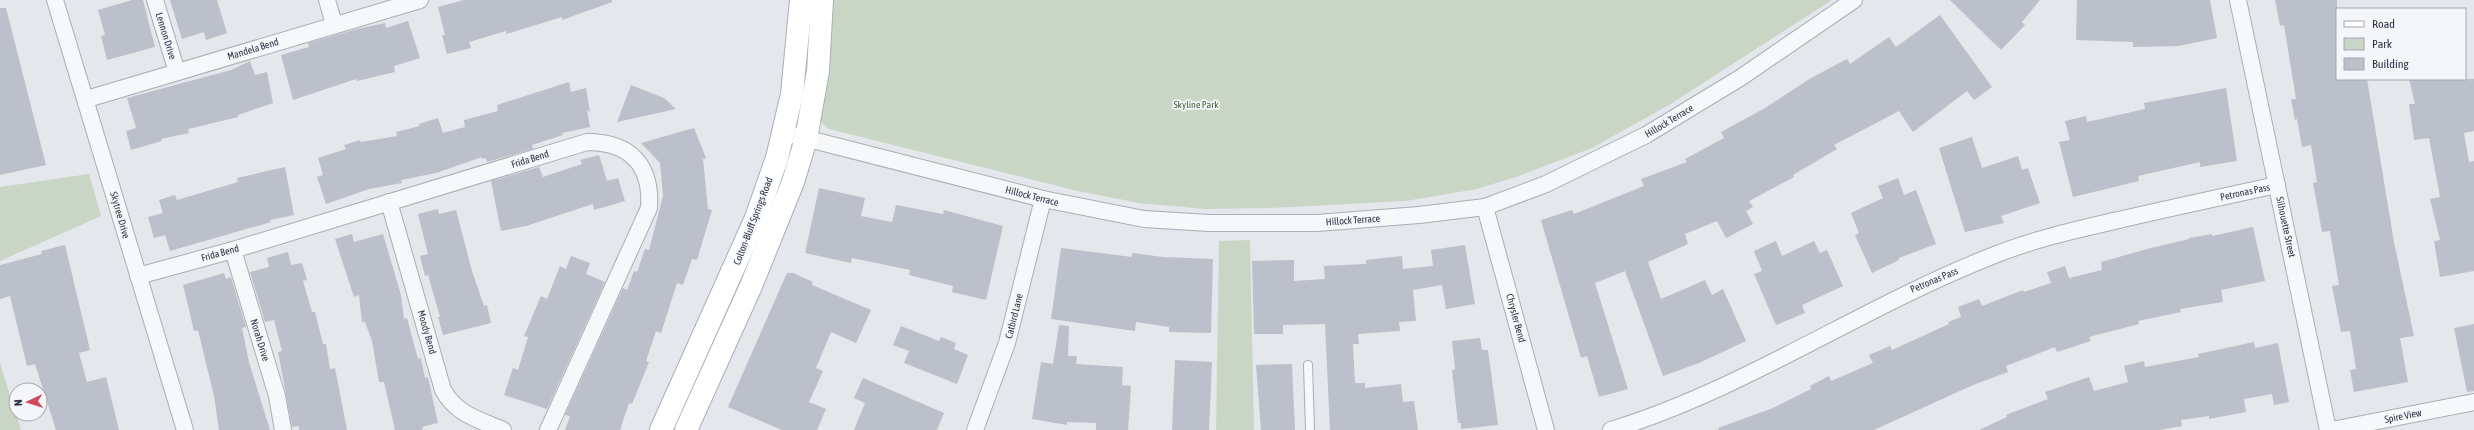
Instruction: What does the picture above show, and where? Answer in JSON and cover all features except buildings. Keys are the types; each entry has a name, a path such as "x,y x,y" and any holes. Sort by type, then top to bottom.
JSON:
{"street":[{"name":"Skytree Drive","path":"55,0 186,430"},
{"name":"Lennon Drive","path":"155,0 177,72"},
{"path":"327,0 334,24"},
{"name":"Mandela Bend","path":"86,99 334,24 420,0"},
{"name":"Colton-Bluff Springs Road","path":"661,430 756,218 785,133 792,94 801,0"},
{"path":"686,430 751,286 793,182 806,139 818,72 822,0"},
{"name":"Hillock Terrace","path":"785,133 1042,199 1144,219 1209,223 1317,223 1419,215 1486,207 1546,184 1646,135 1740,78 1854,0"},
{"name":"Silhouette Street","path":"2238,0 2328,430"},
{"name":"Frida Bend","path":"138,276 233,250 587,142 613,144 638,162 650,191 649,208 548,430"},
{"name":"Petronas Pass","path":"1611,430 1646,419 1692,400 1900,295 1993,255 2073,230 2277,185"},
{"name":"Catbird Lane","path":"979,429 1007,343 1042,199"},
{"name":"Moody Bend","path":"389,202 444,390 453,406 503,430"},
{"name":"Chrysler Bend","path":"1486,207 1546,430"},
{"name":"Norah Drive","path":"233,250 277,396 283,430"},
{"name":"Spire View","path":"2332,430 2474,402"}],"lane":[{"path":"1308,365 1310,430"}],"green space":[{"name":"Skyline Park","path":"830,0 1832,0 1669,105 1592,148 1519,176 1477,189 1406,201 1270,208 1205,209 1139,203 1078,191 829,129 820,121"},
{"path":"89,174 101,216 0,261 0,187"},
{"path":"1250,240 1254,430 1216,430 1219,241"},
{"path":"0,363 8,389 8,422 18,422 21,430 0,430"}]}
